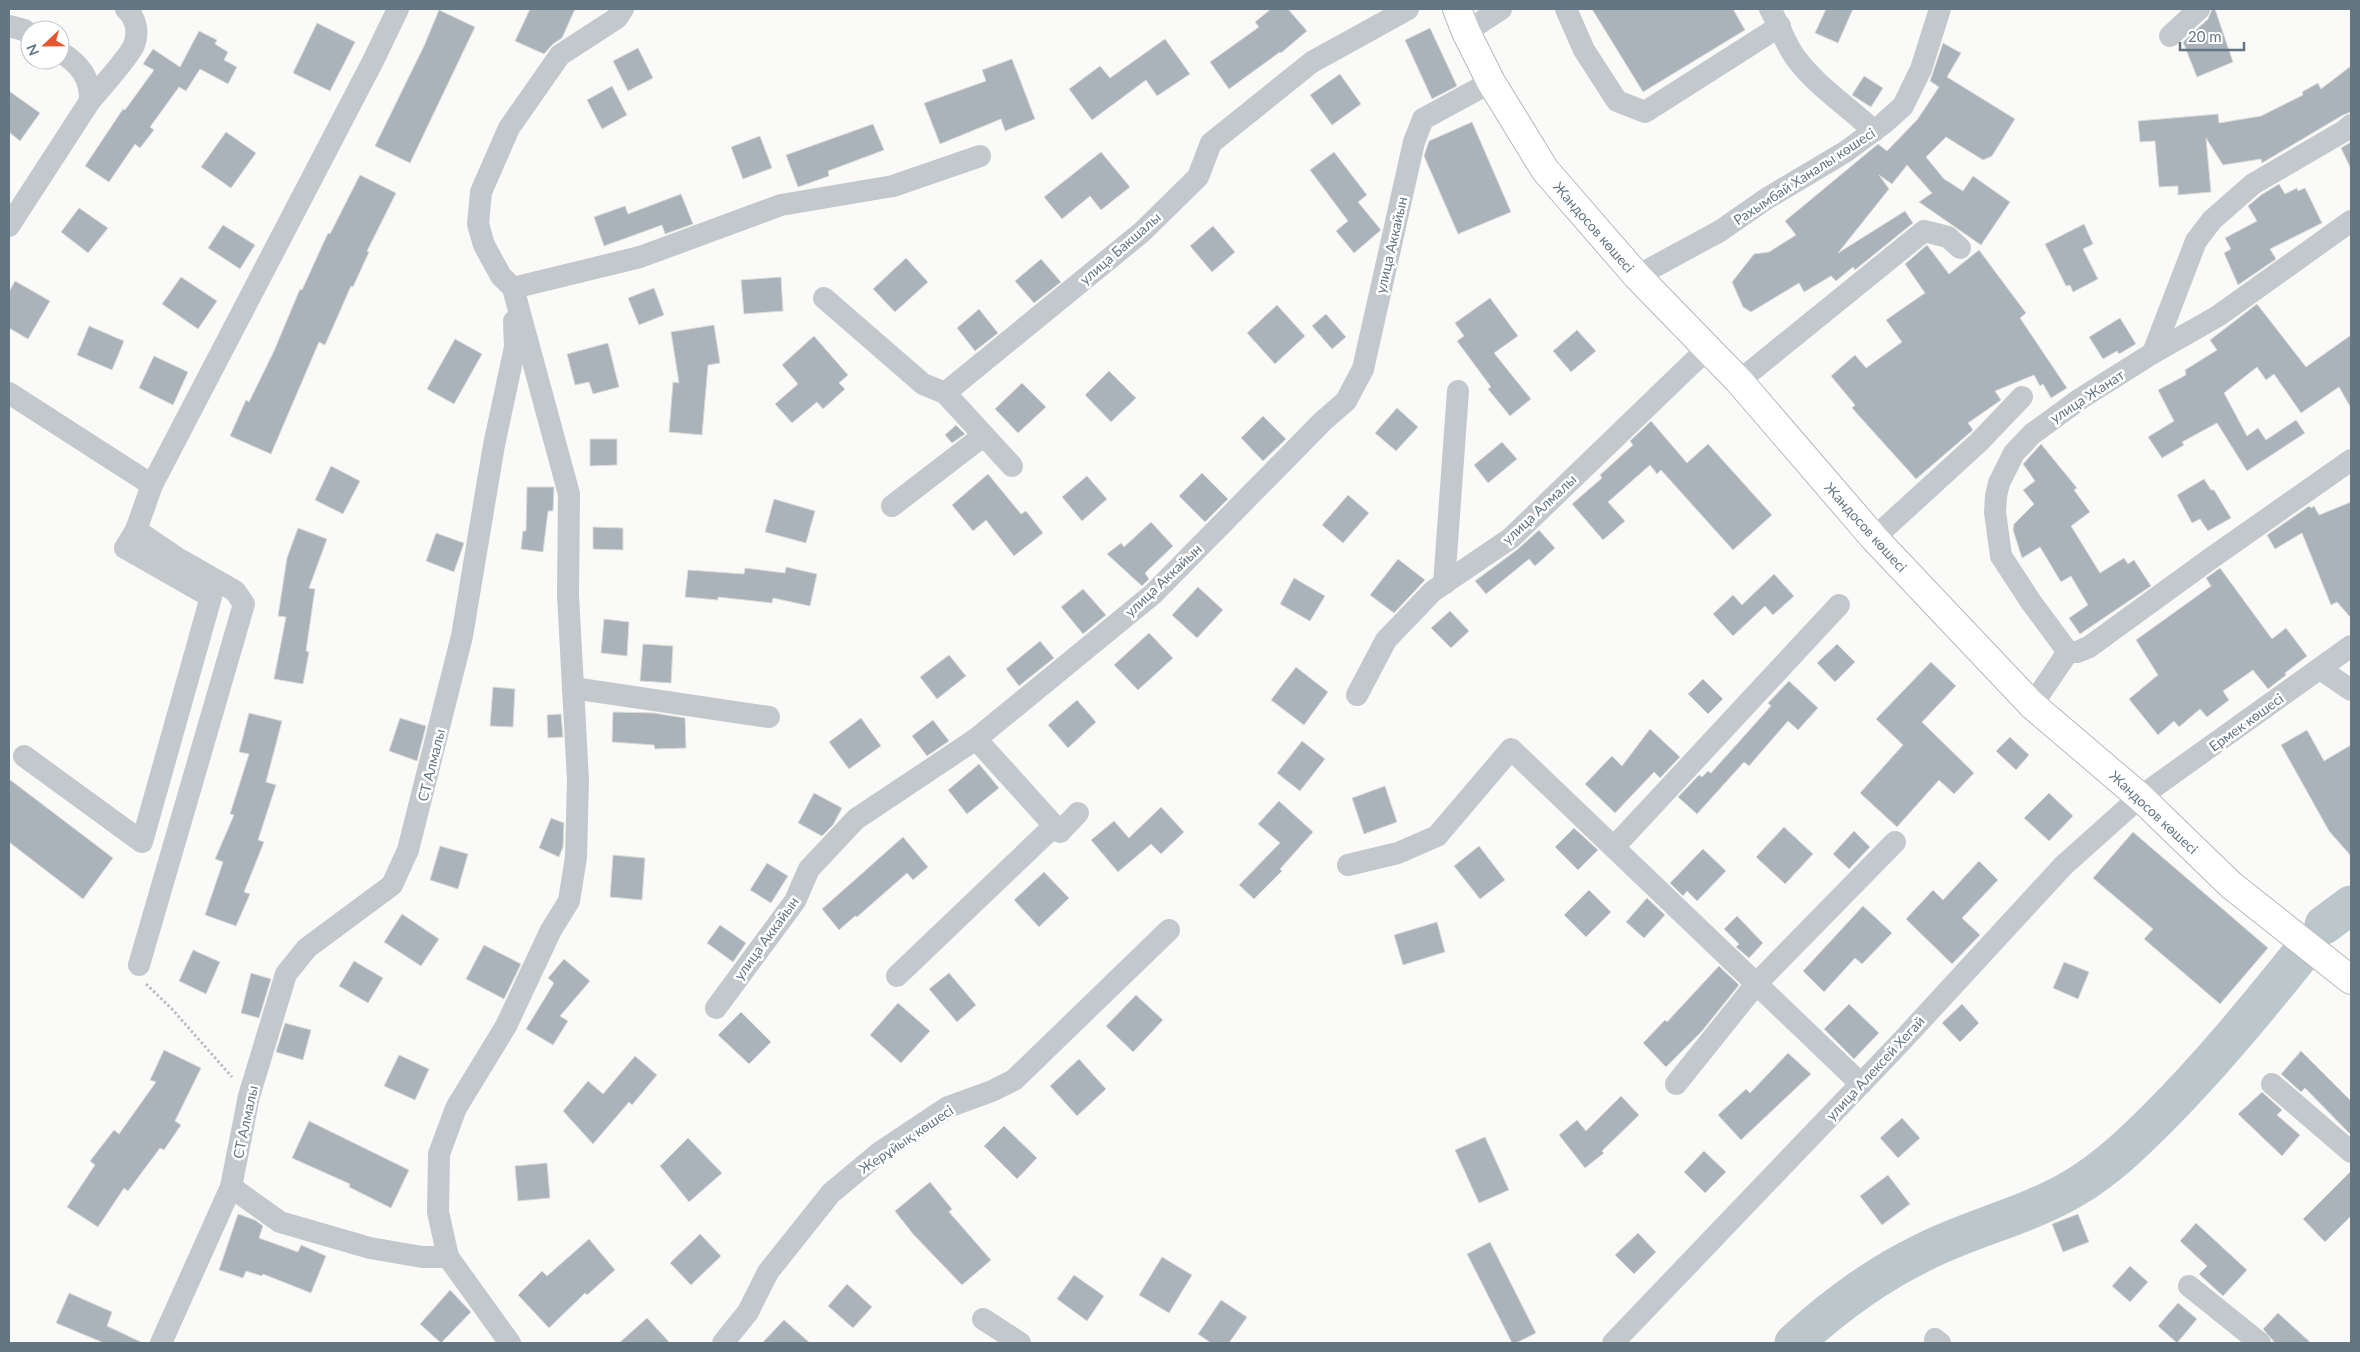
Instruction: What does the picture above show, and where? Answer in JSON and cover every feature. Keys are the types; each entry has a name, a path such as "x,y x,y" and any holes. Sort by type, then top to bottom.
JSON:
{"main road":[{"name":"Жандосов көшесі","path":"1461,20 1490,82 1545,170 1637,276 1739,381 1874,538 2032,705 2140,797 2231,885 2351,980"}],"street":[{"path":"9,226 90,101 134,46 137,27 131,14 126,9"},
{"path":"24,756 142,842 211,597 125,548 136,530 152,485 373,61 398,9"},
{"path":"510,1343 448,1257 438,1212 439,1154 456,1108 506,1026 551,930 569,901 576,857 578,780 568,595 569,494 513,288 500,276 484,245 478,224 481,192 509,128 560,55 617,18 623,9"},
{"name":"улица Бакшалы","path":"945,393 1142,232 1198,177 1211,143 1312,62 1408,9"},
{"path":"1461,20 1501,9"},
{"path":"1566,9 1584,50 1617,102 1644,112 1775,18 1795,56 1821,87 1853,110 1874,131"},
{"name":"Рахымбай Ханалы көшесі","path":"1637,276 1720,231 1766,199 1846,152 1903,106 1921,69 1940,9"},
{"path":"2170,36 2199,9"},
{"path":"70,59 85,74 90,88 90,101"},
{"name":"улица Аккайын","path":"716,1008 795,901 809,869 856,819 976,739 1153,594 1323,421 1346,401 1363,369 1414,142 1423,119 1490,82"},
{"path":"2153,353 2196,241 2212,220 2253,184 2344,132 2351,125"},
{"path":"513,288 640,257 781,205 893,186 980,156"},
{"name":"улица Жанат","path":"2068,652 2031,602 2001,556 1995,512 1999,484 2014,453 2032,434 2080,399 2153,353 2218,316 2351,221"},
{"path":"1739,381 1924,231 1948,237 1960,248"},
{"name":"СТ Алмалы","path":"161,1343 231,1186 249,1096 286,974 307,948 392,885 408,850 462,636 494,445 515,347 513,288"},
{"path":"824,298 923,384 945,393 1012,466"},
{"name":"улица Алмалы","path":"1357,695 1386,640 1433,591 1511,538 1708,348"},
{"path":"1444,584 1458,390"},
{"path":"9,393 152,485"},
{"path":"1874,538 1979,442 2022,397"},
{"path":"892,506 984,436"},
{"path":"2032,705 2068,652 2077,652 2090,647 2210,559 2351,460"},
{"path":"136,530 179,559 235,591 244,604 139,964"},
{"path":"1614,847 1839,605"},
{"name":"Ермек көшесі","path":"2140,797 2351,646"},
{"path":"2320,668 2351,690"},
{"path":"573,688 770,717"},
{"path":"976,739 1060,832 1078,813"},
{"path":"1348,865 1398,853 1437,836 1511,750 1861,1084"},
{"name":"улица Алексей Хегай","path":"1613,1343 1861,1084 2063,866 2140,797"},
{"path":"897,976 1054,826"},
{"path":"1676,1084 1756,983 1895,842"},
{"name":"Жерұйық көшесі","path":"723,1343 748,1312 768,1272 831,1193 879,1153 948,1108 992,1091 1014,1080 1169,930"},
{"path":"2272,1084 2351,1152"},
{"path":"231,1186 280,1222 370,1248 422,1257 448,1257"},
{"path":"2189,1286 2260,1343"},
{"path":"982,1319 1020,1343"}],"path":[{"path":"139,964 140,972 151,990 171,1008 249,1096"}],"building":[{"path":"530,9 575,9 562,38 544,54 515,41"},
{"path":"1271,9 1288,9 1307,31 1281,53 1229,89 1210,62 1259,27 1255,22"},
{"path":"1592,9 1733,9 1745,30 1643,92"},
{"path":"1826,9 1853,9 1838,43 1815,33"},
{"path":"2212,9 2215,9 2233,62 2197,77 2183,42 2208,19"},
{"path":"439,10 475,27 410,163 375,146 424,46"},
{"path":"317,23 355,42 330,91 293,73"},
{"path":"1430,28 1457,86 1432,99 1405,40"},
{"path":"199,31 217,40 215,44 228,52 224,60 237,67 228,84 200,69 186,91 179,87 150,127 154,130 140,148 135,144 109,182 85,166 123,109 125,110 154,70 143,64 153,49 180,67"},
{"path":"1165,39 1190,74 1157,96 1146,80 1092,120 1069,89 1100,66 1110,78"},
{"path":"1943,43 1961,53 1947,77 2015,119 1992,156 1983,160 1946,137 1926,157 1944,179 1963,191 1973,176 2010,202 1981,245 1919,202 1932,193 1907,165 1892,184 1879,175 1889,189 1838,253 1905,211 1913,223 1855,270 1853,267 1836,281 1831,276 1804,292 1799,283 1751,312 1743,307 1732,282 1754,254 1769,252 1796,235 1785,221 1878,144 1887,151 1917,120 1939,87 1930,81"},
{"path":"638,48 653,78 628,91 613,61"},
{"path":"1012,59 1035,119 1005,131 1001,119 940,144 924,103 986,81 982,70"},
{"path":"2351,66 2351,112 2262,163 2261,159 2223,165 2206,138 2211,192 2178,195 2178,186 2159,187 2155,141 2140,142 2138,121 2218,114 2219,123 2261,116 2303,95 2302,92 2318,83 2321,89"},
{"path":"1340,74 1361,104 1332,125 1310,95"},
{"path":"1864,76 1883,88 1871,107 1852,95"},
{"path":"612,86 627,115 602,129 587,100"},
{"path":"9,91 40,113 20,141 9,132"},
{"path":"1472,122 1511,212 1458,234 1424,156 1429,141"},
{"path":"873,124 884,150 828,171 829,176 798,187 786,155"},
{"path":"226,132 256,153 231,188 201,167"},
{"path":"760,136 772,168 743,179 731,147"},
{"path":"2351,142 2351,169 2341,148"},
{"path":"1101,152 1130,187 1101,210 1090,196 1062,219 1044,197"},
{"path":"1334,152 1367,195 1358,202 1381,230 1354,253 1336,231 1348,221 1310,170"},
{"path":"360,175 396,193 367,251 369,252 353,287 351,286 325,345 319,342 271,454 230,436 246,400 249,402 274,351 300,289 302,290 328,233 330,234"},
{"path":"2279,184 2285,194 2297,188 2298,191 2305,188 2322,223 2270,249 2276,259 2238,285 2224,253 2231,249 2225,238 2257,221 2248,206"},
{"path":"681,194 693,224 665,234 662,225 604,246 594,217 625,206 628,214"},
{"path":"79,208 108,228 88,253 61,232"},
{"path":"2084,224 2093,244 2083,249 2098,279 2073,292 2070,285 2066,286 2045,244"},
{"path":"223,225 255,245 240,269 208,248"},
{"path":"1213,226 1235,252 1212,272 1190,246"},
{"path":"1927,245 1949,274 1979,250 2026,313 2020,318 2067,388 2051,398 2043,384 2040,386 2034,375 1995,391 2001,400 1968,423 1973,430 1916,479 1852,408 1855,405 1831,376 1855,355 1866,368 1902,342 1886,320 1925,293 1905,264"},
{"path":"906,258 928,282 895,312 873,289"},
{"path":"1041,259 1061,282 1034,303 1015,281"},
{"path":"181,277 217,301 198,329 162,304"},
{"path":"781,277 783,311 744,314 741,280"},
{"path":"15,281 50,301 28,339 9,328 9,292"},
{"path":"654,288 664,315 639,325 628,298"},
{"path":"1490,298 1518,336 1494,353 1531,399 1510,416 1488,389 1491,387 1457,341 1464,336 1455,323"},
{"path":"2257,304 2306,367 2351,335 2351,408 2339,387 2301,413 2274,374 2266,380 2257,367 2224,393 2247,436 2258,428 2266,440 2296,420 2305,433 2247,471 2217,423 2182,442 2184,445 2162,458 2148,437 2174,421 2158,390 2186,375 2185,370 2217,350 2210,340"},
{"path":"1277,305 1305,336 1275,364 1247,333"},
{"path":"979,309 998,333 975,351 957,328"},
{"path":"1326,314 1346,337 1332,349 1312,326"},
{"path":"2120,318 2136,344 2119,354 2117,351 2103,359 2089,337"},
{"path":"714,325 720,363 708,365 702,435 669,432 673,382 679,383 671,332"},
{"path":"89,326 124,341 112,370 77,355"},
{"path":"1577,330 1596,351 1571,372 1553,351"},
{"path":"814,336 848,375 839,383 845,389 823,409 817,402 792,423 775,404 798,384 782,365"},
{"path":"455,339 482,354 454,404 427,389"},
{"path":"608,343 619,387 593,394 589,382 575,385 567,354"},
{"path":"154,356 188,372 173,405 139,388"},
{"path":"1109,371 1136,398 1111,422 1085,395"},
{"path":"1022,383 1046,407 1018,433 995,409"},
{"path":"1397,408 1418,427 1396,451 1375,433"},
{"path":"1263,416 1286,439 1263,461 1241,438"},
{"path":"1651,421 1687,463 1708,444 1772,515 1733,550 1661,470 1657,474 1650,465 1608,502 1625,521 1603,540 1572,504 1602,478 1600,475 1633,445 1630,441"},
{"path":"956,425 965,434 952,443 945,435"},
{"path":"590,439 617,439 617,465 590,466"},
{"path":"1502,442 1517,459 1488,483 1474,465"},
{"path":"2041,444 2077,488 2074,490 2090,512 2071,526 2100,573 2124,558 2128,564 2134,560 2151,586 2080,634 2069,618 2088,605 2071,576 2061,582 2040,547 2022,558 2013,530 2014,524 2034,504 2023,490 2035,481 2023,464"},
{"path":"331,466 360,481 343,514 315,500"},
{"path":"1202,473 1228,499 1205,522 1179,496"},
{"path":"988,474 1021,514 1026,511 1043,533 1014,556 986,520 973,531 952,505"},
{"path":"1087,476 1107,499 1082,521 1062,497"},
{"path":"2204,479 2211,490 2214,490 2231,518 2208,531 2200,519 2192,523 2177,495"},
{"path":"527,487 554,487 553,511 548,511 543,552 521,549 523,531 526,531"},
{"path":"1348,495 1369,513 1343,543 1322,525"},
{"path":"774,499 815,511 806,543 765,532"},
{"path":"2351,502 2351,618 2337,602 2331,605 2302,533 2275,549 2267,535 2309,506 2311,508 2314,506 2319,515"},
{"path":"1151,522 1173,546 1145,573 1149,579 1142,586 1107,554 1121,543 1124,547"},
{"path":"593,527 623,528 623,550 593,549"},
{"path":"298,528 327,539 309,588 315,589 306,651 309,652 303,684 274,679 286,617 278,616 287,558"},
{"path":"1539,530 1555,548 1535,566 1529,559 1486,594 1475,581 1518,549"},
{"path":"436,533 464,543 454,572 426,561"},
{"path":"1398,559 1425,580 1394,613 1370,595"},
{"path":"786,567 817,574 810,606 773,598 772,603 718,597 718,600 685,597 688,570 744,574 745,568 785,573"},
{"path":"2220,568 2272,639 2286,628 2307,656 2268,689 2253,670 2223,691 2229,700 2207,717 2200,709 2179,727 2174,721 2158,735 2129,699 2158,675 2136,640 2211,586 2206,578"},
{"path":"1774,574 1794,596 1773,615 1765,606 1733,636 1713,614 1733,595 1742,605"},
{"path":"1294,578 1325,596 1310,621 1280,604"},
{"path":"1198,587 1223,610 1197,638 1172,615"},
{"path":"1083,589 1106,615 1083,634 1061,607"},
{"path":"1450,611 1469,631 1451,648 1431,628"},
{"path":"604,619 629,622 627,656 601,653"},
{"path":"1149,633 1173,658 1138,690 1114,665"},
{"path":"1040,641 1054,658 1019,686 1006,669"},
{"path":"643,644 673,646 671,683 640,681"},
{"path":"1837,644 1855,662 1835,682 1817,663"},
{"path":"949,655 966,676 937,699 920,677"},
{"path":"1931,662 1956,686 1922,722 1974,773 1954,794 1939,780 1897,827 1860,793 1903,745 1876,719"},
{"path":"1296,667 1328,692 1304,725 1271,700"},
{"path":"1703,679 1723,699 1708,714 1688,694"},
{"path":"1789,681 1818,708 1798,730 1788,721 1749,766 1744,762 1697,814 1678,797 1699,775 1702,777 1708,771 1711,773 1771,706 1768,703"},
{"path":"493,687 515,689 513,727 490,726"},
{"path":"1077,700 1096,722 1068,748 1048,725"},
{"path":"613,712 654,713 685,718 686,748 655,749 654,745 612,742"},
{"path":"249,713 282,721 266,782 276,785 258,840 264,842 244,892 250,894 236,926 205,915 223,862 215,859 234,815 230,814 249,754 239,752"},
{"path":"561,714 563,737 548,738 547,715"},
{"path":"400,718 426,726 417,761 389,751"},
{"path":"861,718 881,746 849,769 829,742"},
{"path":"933,720 949,741 927,756 912,736"},
{"path":"1650,729 1680,757 1660,778 1654,772 1615,813 1585,784 1612,756 1622,766"},
{"path":"2307,730 2324,761 2351,745 2351,856 2329,831 2281,745"},
{"path":"2010,737 2029,755 2016,770 1996,751"},
{"path":"1302,741 1325,759 1300,791 1277,773"},
{"path":"979,764 999,788 967,814 948,790"},
{"path":"9,779 113,858 83,899 9,842"},
{"path":"1385,786 1397,822 1364,834 1352,798"},
{"path":"814,793 842,808 833,825 822,836 798,823"},
{"path":"2049,793 2073,816 2049,841 2024,818"},
{"path":"1279,801 1313,832 1280,869 1282,871 1254,899 1239,885 1280,843 1258,824"},
{"path":"1161,807 1184,832 1161,854 1151,844 1118,872 1091,840 1114,821 1129,838"},
{"path":"551,818 564,823 563,847 559,857 539,848"},
{"path":"1784,827 1813,854 1785,884 1756,857"},
{"path":"1574,828 1598,850 1578,870 1555,847"},
{"path":"1854,831 1870,847 1849,869 1833,854"},
{"path":"2133,832 2268,948 2220,1004 2144,939 2153,929 2093,878"},
{"path":"903,837 928,867 913,880 907,873 857,917 855,916 839,930 822,909"},
{"path":"440,846 468,854 458,889 430,880"},
{"path":"1479,846 1505,880 1480,899 1454,866"},
{"path":"1703,849 1726,871 1697,901 1687,891 1683,896 1670,883"},
{"path":"613,855 645,858 642,900 610,897"},
{"path":"1979,861 1998,880 1962,918 1980,935 1952,964 1906,919 1933,890 1943,900"},
{"path":"767,863 788,876 771,903 750,890"},
{"path":"1044,872 1069,898 1039,927 1014,900"},
{"path":"1589,890 1611,912 1586,937 1564,915"},
{"path":"1647,898 1665,915 1644,938 1626,922"},
{"path":"1863,906 1892,933 1862,964 1855,958 1824,992 1803,971"},
{"path":"402,914 439,939 421,966 384,942"},
{"path":"1737,916 1763,943 1749,958 1736,947 1739,944 1724,929"},
{"path":"1437,922 1445,952 1403,965 1394,935"},
{"path":"720,925 746,943 733,962 707,943"},
{"path":"484,945 521,964 504,999 466,979"},
{"path":"193,950 220,962 206,994 179,981"},
{"path":"564,959 590,981 560,1016 568,1021 553,1045 526,1029 554,983 548,978"},
{"path":"354,961 383,978 368,1003 339,986"},
{"path":"2064,962 2089,972 2078,999 2053,988"},
{"path":"1719,966 1739,985 1702,1031 1666,1067 1643,1043 1665,1020 1667,1022"},
{"path":"251,973 271,979 259,1018 241,1013"},
{"path":"949,973 976,1005 957,1022 929,989"},
{"path":"1136,995 1163,1020 1133,1052 1106,1026"},
{"path":"898,1003 930,1031 901,1063 870,1035"},
{"path":"1849,1004 1879,1033 1854,1059 1824,1029"},
{"path":"1962,1004 1979,1023 1960,1042 1942,1023"},
{"path":"741,1012 771,1042 749,1064 718,1035"},
{"path":"285,1023 311,1030 303,1060 276,1052"},
{"path":"164,1050 201,1068 175,1121 181,1125 164,1150 160,1148 128,1191 124,1188 98,1227 67,1207 95,1165 90,1161 114,1130 119,1134 156,1082 150,1080"},
{"path":"2301,1051 2351,1101 2351,1135 2305,1088 2301,1092 2281,1074"},
{"path":"1788,1053 1811,1074 1741,1140 1718,1115 1746,1089 1750,1093"},
{"path":"399,1055 429,1069 415,1100 384,1086"},
{"path":"635,1056 657,1075 632,1105 629,1102 593,1144 563,1111 588,1081 603,1094"},
{"path":"1079,1059 1106,1089 1077,1116 1050,1086"},
{"path":"2262,1092 2282,1110 2277,1115 2300,1135 2282,1156 2238,1114"},
{"path":"1621,1096 1639,1115 1602,1151 1604,1153 1585,1168 1559,1135 1577,1120 1586,1131"},
{"path":"1902,1118 1920,1138 1898,1158 1880,1138"},
{"path":"309,1121 409,1170 391,1208 349,1187 350,1184 292,1158"},
{"path":"1004,1126 1037,1158 1017,1179 984,1146"},
{"path":"1485,1137 1509,1190 1479,1203 1455,1150"},
{"path":"688,1138 722,1173 689,1202 660,1166"},
{"path":"1704,1151 1726,1172 1705,1193 1684,1172"},
{"path":"547,1163 550,1198 518,1201 515,1166"},
{"path":"2351,1171 2351,1216 2325,1242 2303,1219"},
{"path":"1888,1175 1910,1204 1882,1225 1860,1196"},
{"path":"930,1182 952,1209 949,1212 991,1260 962,1285 913,1234 895,1211"},
{"path":"238,1214 255,1220 263,1226 259,1238 298,1252 301,1245 326,1256 311,1293 263,1274 262,1276 246,1271 243,1278 219,1270"},
{"path":"2078,1214 2089,1242 2063,1252 2052,1224"},
{"path":"2196,1223 2247,1270 2223,1296 2199,1274 2207,1266 2180,1241"},
{"path":"1638,1233 1656,1252 1634,1274 1615,1255"},
{"path":"700,1234 721,1256 691,1285 670,1263"},
{"path":"589,1239 615,1270 587,1295 585,1293 549,1328 518,1295 542,1271 547,1276"},
{"path":"1490,1242 1536,1333 1516,1343 1512,1343 1467,1254"},
{"path":"1162,1257 1192,1275 1169,1313 1139,1295"},
{"path":"2130,1266 2148,1282 2130,1302 2112,1286"},
{"path":"1074,1275 1104,1296 1087,1321 1057,1299"},
{"path":"847,1284 872,1307 853,1328 828,1306"},
{"path":"450,1290 471,1312 441,1343 420,1324"},
{"path":"69,1293 112,1312 107,1326 143,1343 104,1343 56,1323"},
{"path":"1221,1300 1247,1317 1229,1343 1211,1343 1198,1334"},
{"path":"2178,1303 2197,1319 2177,1343 2158,1326"},
{"path":"2278,1313 2311,1343 2275,1343 2263,1329"},
{"path":"647,1318 670,1343 619,1343"},
{"path":"784,1320 810,1343 762,1343"}],"waterway":[{"path":"2324,925 2351,905"},
{"path":"1794,1343 1824,1317 1872,1281 1906,1261 1961,1236 2056,1198 2097,1173 2118,1156 2177,1099 2249,1018 2300,955"}]}
